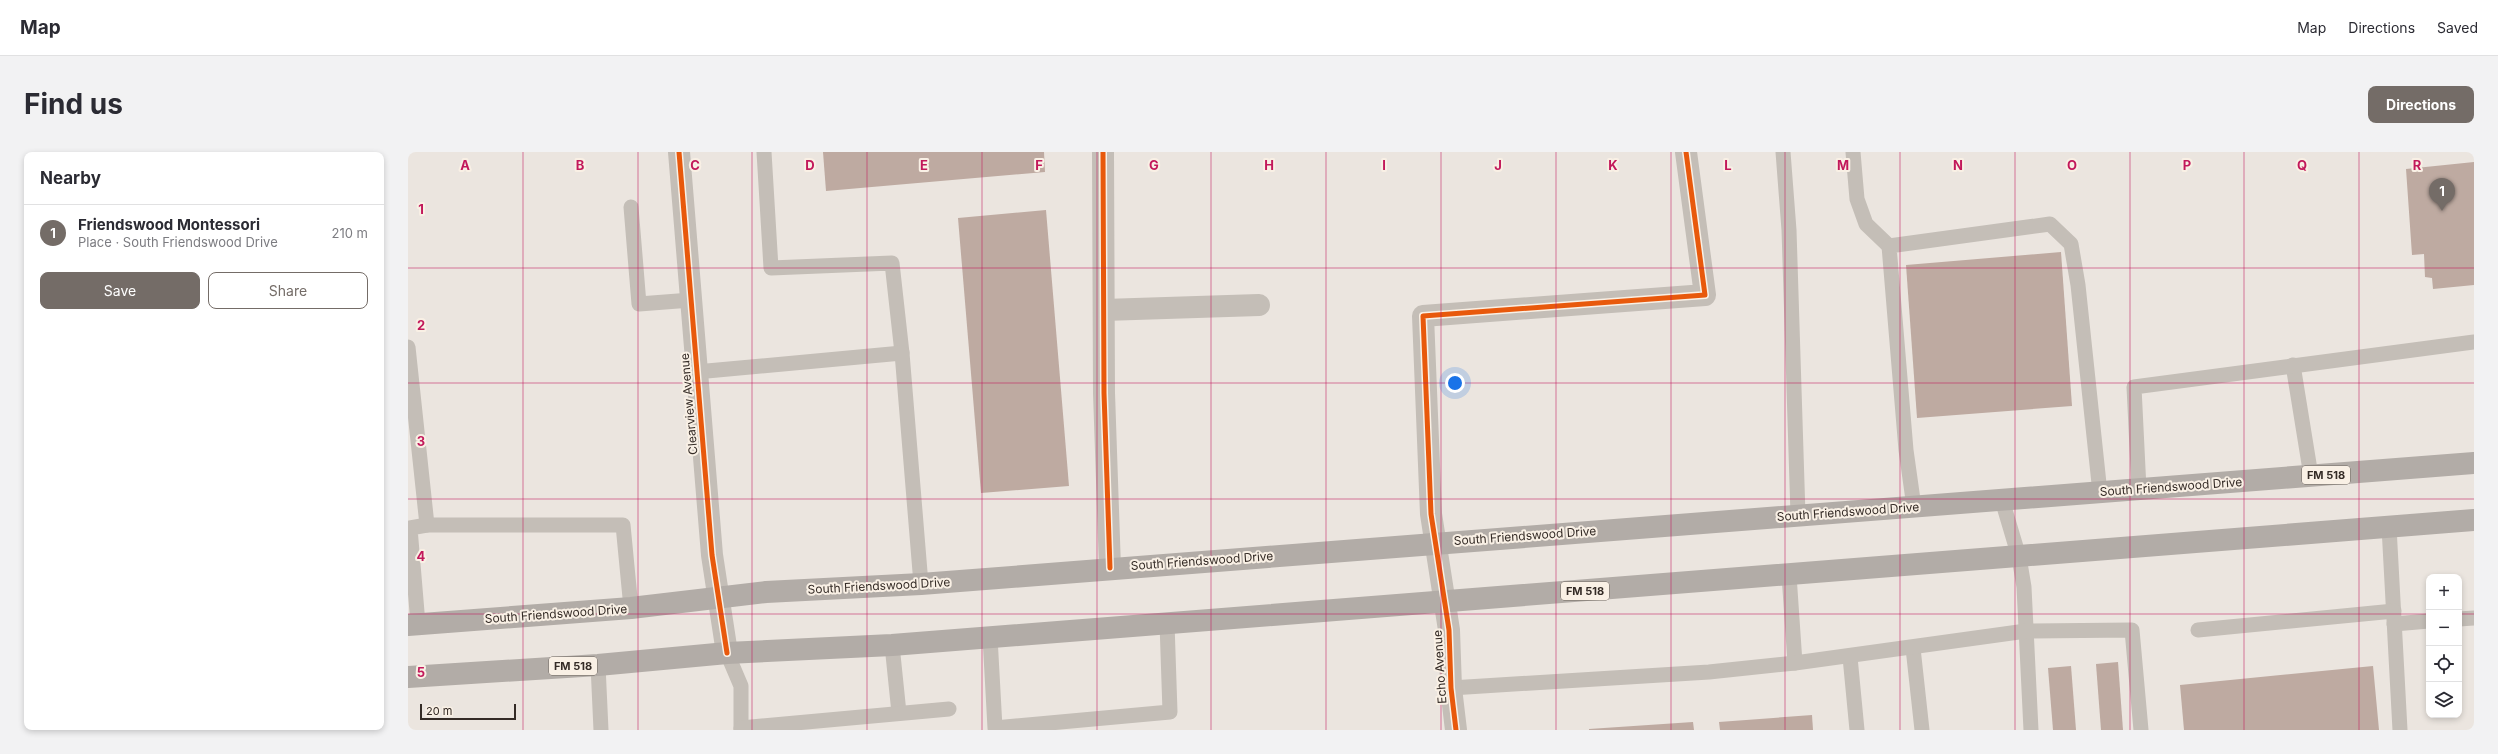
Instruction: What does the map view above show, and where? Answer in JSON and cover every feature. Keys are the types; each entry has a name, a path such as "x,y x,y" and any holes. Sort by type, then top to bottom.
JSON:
{"main road":[{"name":"South Friendswood Drive","path":"413,624 631,608 718,597 921,584 1110,568 2100,493 2474,463"},
{"name":"FM 518","path":"408,677 598,665 727,653 892,645 2474,520"}],"street":[{"name":"Clearview Avenue","path":"679,152 712,555 727,653"},
{"path":"1103,152 1104,393 1110,568"},
{"name":"Echo Avenue","path":"1456,730 1451,688 1449,630 1431,514 1424,316 1705,295 1686,152"},
{"path":"1104,310 1259,305"}],"lane":[{"path":"764,152 771,268 892,262 902,353 921,584"},
{"path":"1783,152 1789,230 1798,515"},
{"path":"1853,152 1857,199 1866,224 1889,246 1906,450 1914,506"},
{"path":"630,207 639,304 691,300"},
{"path":"1889,246 2050,224 2071,244 2078,285 2100,493"},
{"path":"2139,489 2134,386 2474,342"},
{"path":"408,347 427,525"},
{"path":"696,372 902,353"},
{"path":"2294,365 2311,476"},
{"path":"2002,500 2019,557 2024,587 2032,730"},
{"path":"413,624 409,528 427,525 624,525 631,608"},
{"path":"2389,527 2400,730"},
{"path":"1789,575 1795,663"},
{"path":"2198,630 2394,617 2426,621"},
{"path":"2462,619 2474,618"},
{"path":"990,637 995,728 1170,712 1167,624"},
{"path":"1451,688 1708,672 1850,657 2026,631 2132,630 2141,730"},
{"path":"892,645 899,713"},
{"path":"1913,648 1922,730"},
{"path":"727,653 741,686 741,729 949,709"},
{"path":"1850,657 1857,730"},
{"path":"598,665 601,730"}],"building":[{"path":"823,152 1044,152 1045,172 826,191"},
{"path":"2474,162 2474,285 2433,289 2432,278 2425,277 2424,254 2412,255 2406,169"},
{"path":"1046,210 1069,486 981,493 958,218"},
{"path":"2061,252 2072,406 1917,418 1906,265"},
{"path":"2118,662 2123,730 2101,730 2096,664"},
{"path":"2071,666 2076,730 2053,730 2048,668"},
{"path":"2373,666 2379,730 2184,730 2180,685"},
{"path":"1812,715 1813,730 1720,730 1719,722"},
{"path":"1693,722 1694,730 1589,730 1589,729"}],"cycle path":[{"path":"679,152 712,555 727,653"},
{"path":"1103,152 1104,393 1110,568"},
{"path":"1456,730 1451,688 1449,630 1431,514 1423,316 1705,295 1686,152"}],"place":[{"name":"Friendswood Montessori","path":"2442,211"}]}
